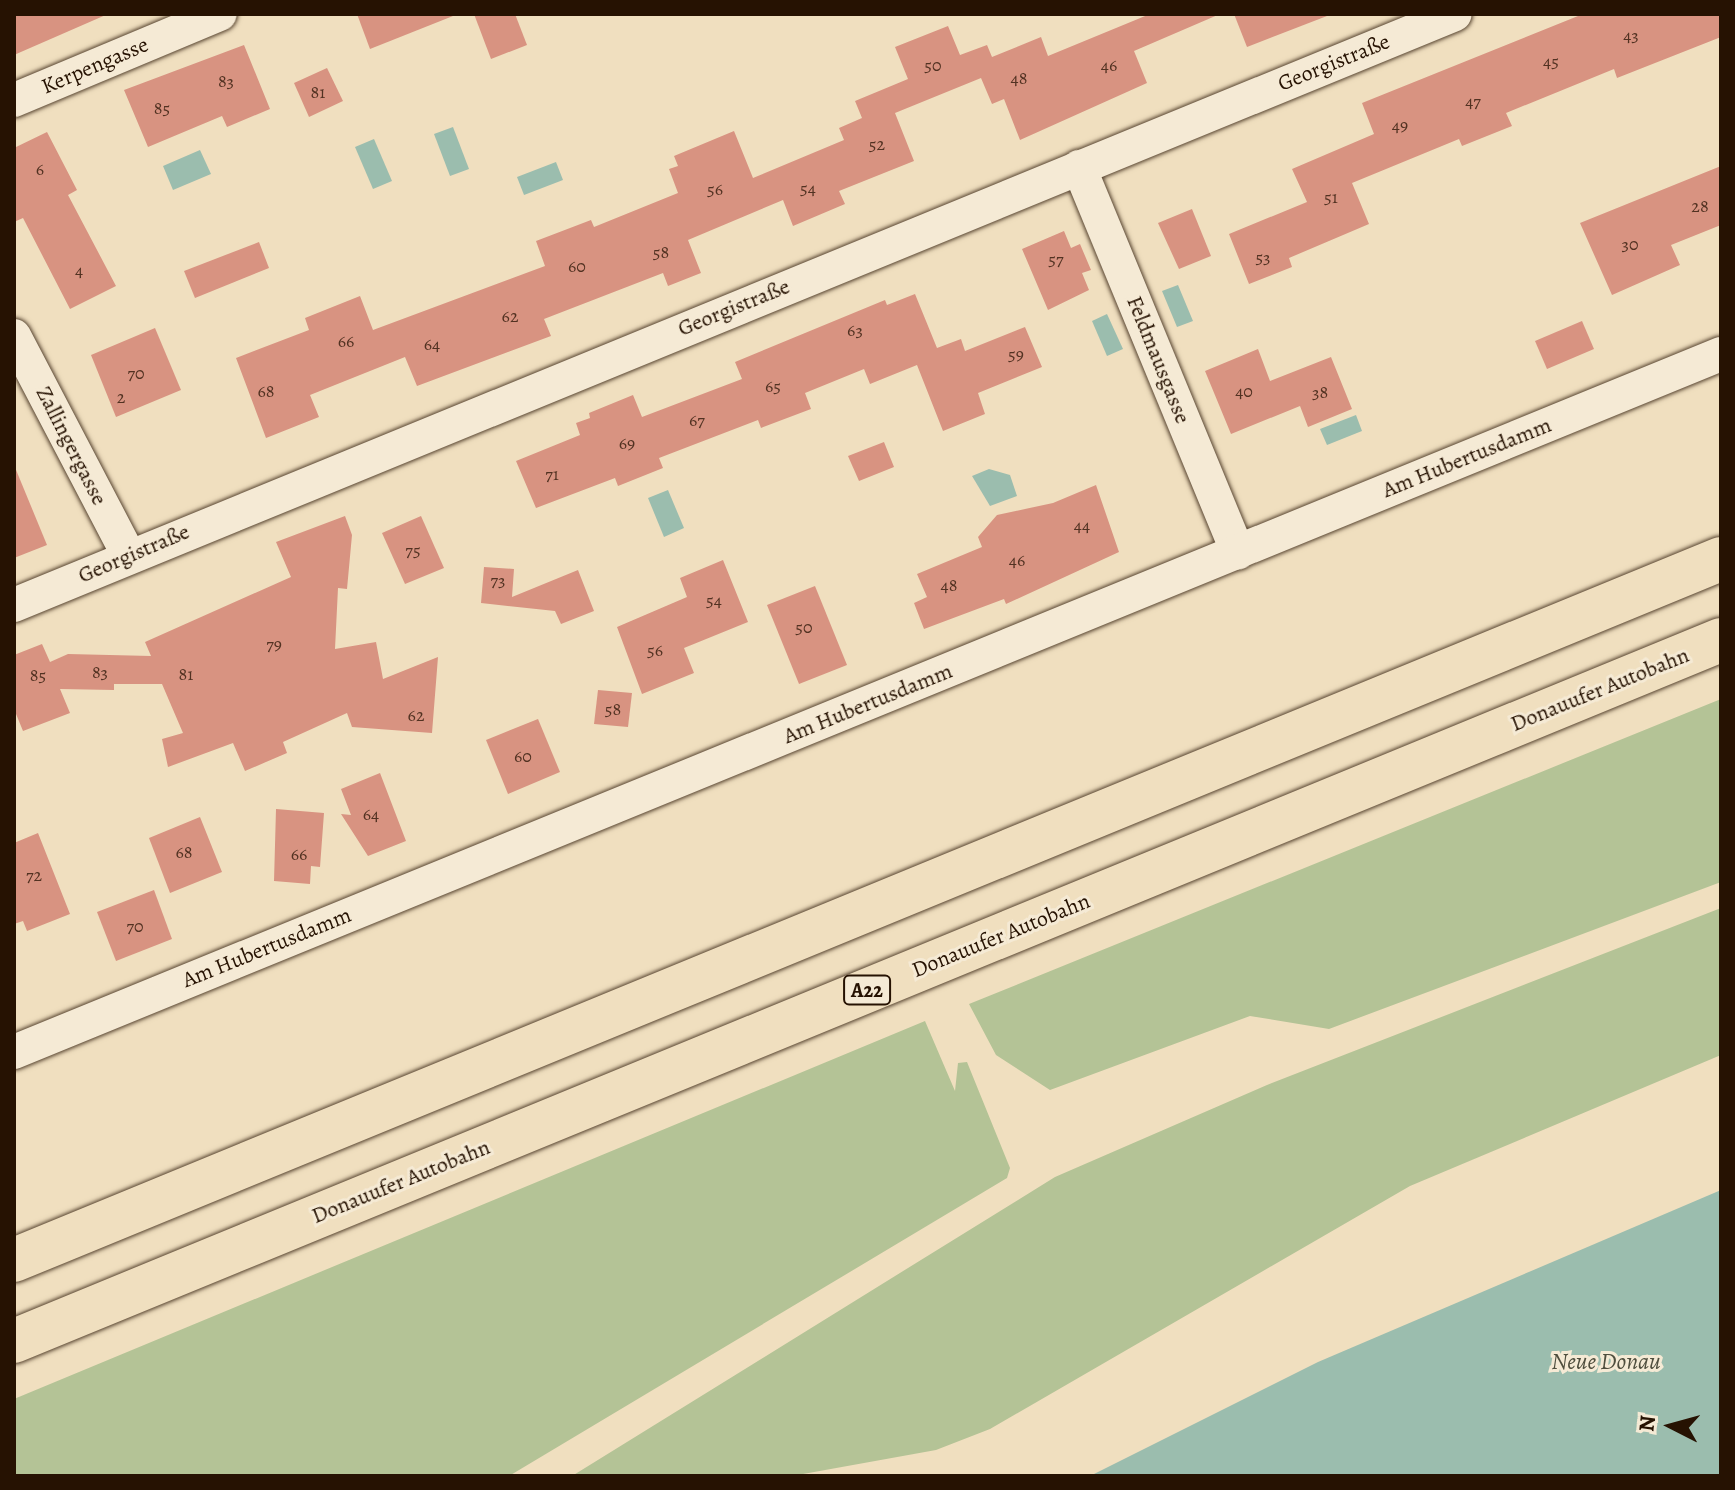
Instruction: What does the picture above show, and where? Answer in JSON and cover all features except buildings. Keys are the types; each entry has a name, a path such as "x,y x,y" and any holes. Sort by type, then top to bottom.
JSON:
{"highway":[{"path":"14,1260 1721,559"},
{"name":"Donauufer Autobahn","path":"14,1341 1721,640"}],"street":[{"name":"Kerpengasse","path":"14,100 220,14"},
{"name":"Georgistraße","path":"14,605 1455,14"},
{"name":"Feldmausgasse","path":"1079,167 1238,553"},
{"name":"Zallingergasse","path":"14,336 129,556"},
{"name":"Am Hubertusdamm","path":"14,1052 1721,354"}],"shaded area":[{"path":"1721,699 1721,882 1329,1029 1250,1016 1050,1090 996,1055 969,1004"},
{"path":"1721,908 1721,1055 1410,1186 990,1429 936,1450 792,1476 572,1476 1055,1177 1267,1085"},
{"path":"925,1021 955,1091 958,1063 967,1062 1010,1168 1007,1178 509,1476 14,1476 14,1399"}],"water":[{"path":"453,127 469,169 450,176 434,134"},
{"path":"374,139 392,181 373,189 355,147"},
{"path":"200,150 211,174 173,190 163,166"},
{"path":"556,162 563,180 524,195 517,177"},
{"path":"1178,285 1193,321 1177,327 1162,291"},
{"path":"1107,314 1123,349 1107,356 1092,321"},
{"path":"1356,415 1362,431 1327,445 1320,429"},
{"path":"989,469 1010,475 1017,496 990,506 972,476"},
{"path":"668,490 684,528 664,537 648,498"},
{"name":"Neue Donau","path":"1721,1190 1721,1476 1090,1476 1318,1362"}]}
